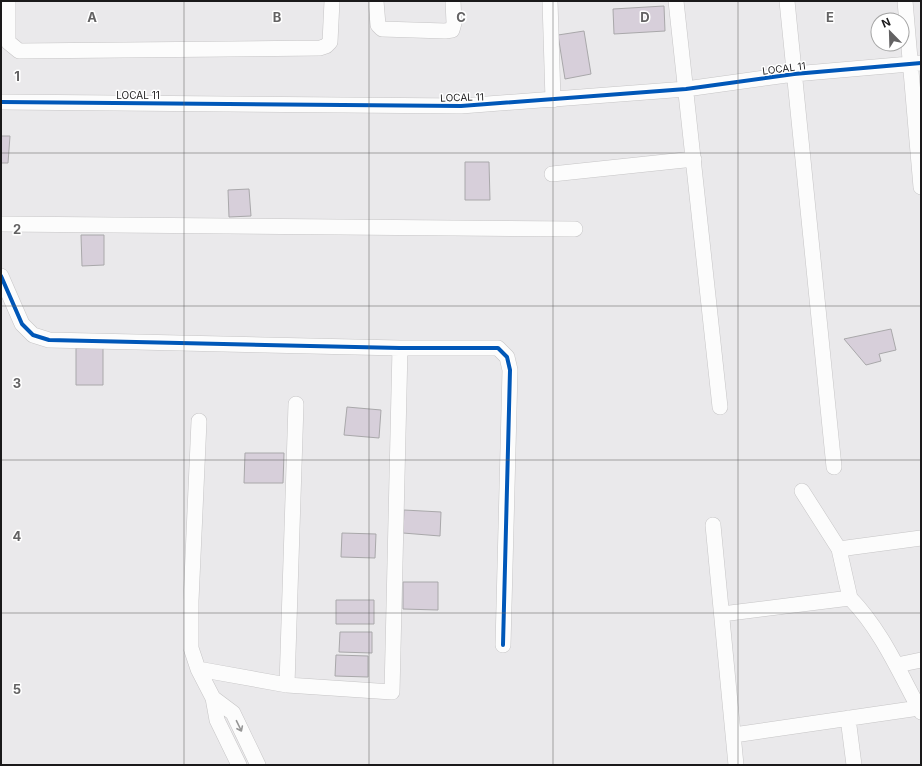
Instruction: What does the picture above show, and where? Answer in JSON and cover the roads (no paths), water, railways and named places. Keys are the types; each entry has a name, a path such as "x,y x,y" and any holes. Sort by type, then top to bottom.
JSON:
{"street":[{"path":"8,1 8,42 19,51 320,48 326,46 330,42 332,1"},
{"path":"376,1 378,25 382,29 445,31 452,30 454,23 453,1"},
{"path":"550,1 553,100"},
{"path":"676,1 720,406"},
{"path":"787,1 834,467"},
{"path":"904,1 915,63 921,187"},
{"name":"LOCAL 11","path":"1,102 461,106 553,100 686,88 794,74 915,63"},
{"path":"552,174 694,159"},
{"path":"1,224 575,230"},
{"path":"1,276 22,324 33,335 49,340 400,348 498,348 507,357 510,370 503,645"},
{"path":"198,669 287,685 392,692 400,348"},
{"path":"287,685 296,404"},
{"path":"199,421 191,601 191,648 198,669 213,698 217,720 239,765"},
{"path":"734,735 920,708 897,665 866,615 850,598 839,549 802,491"},
{"path":"713,525 736,765"},
{"path":"839,549 921,538"},
{"path":"722,614 850,598"},
{"path":"897,665 921,660"},
{"path":"213,698 233,713 258,765"},
{"path":"848,718 854,765"}]}
